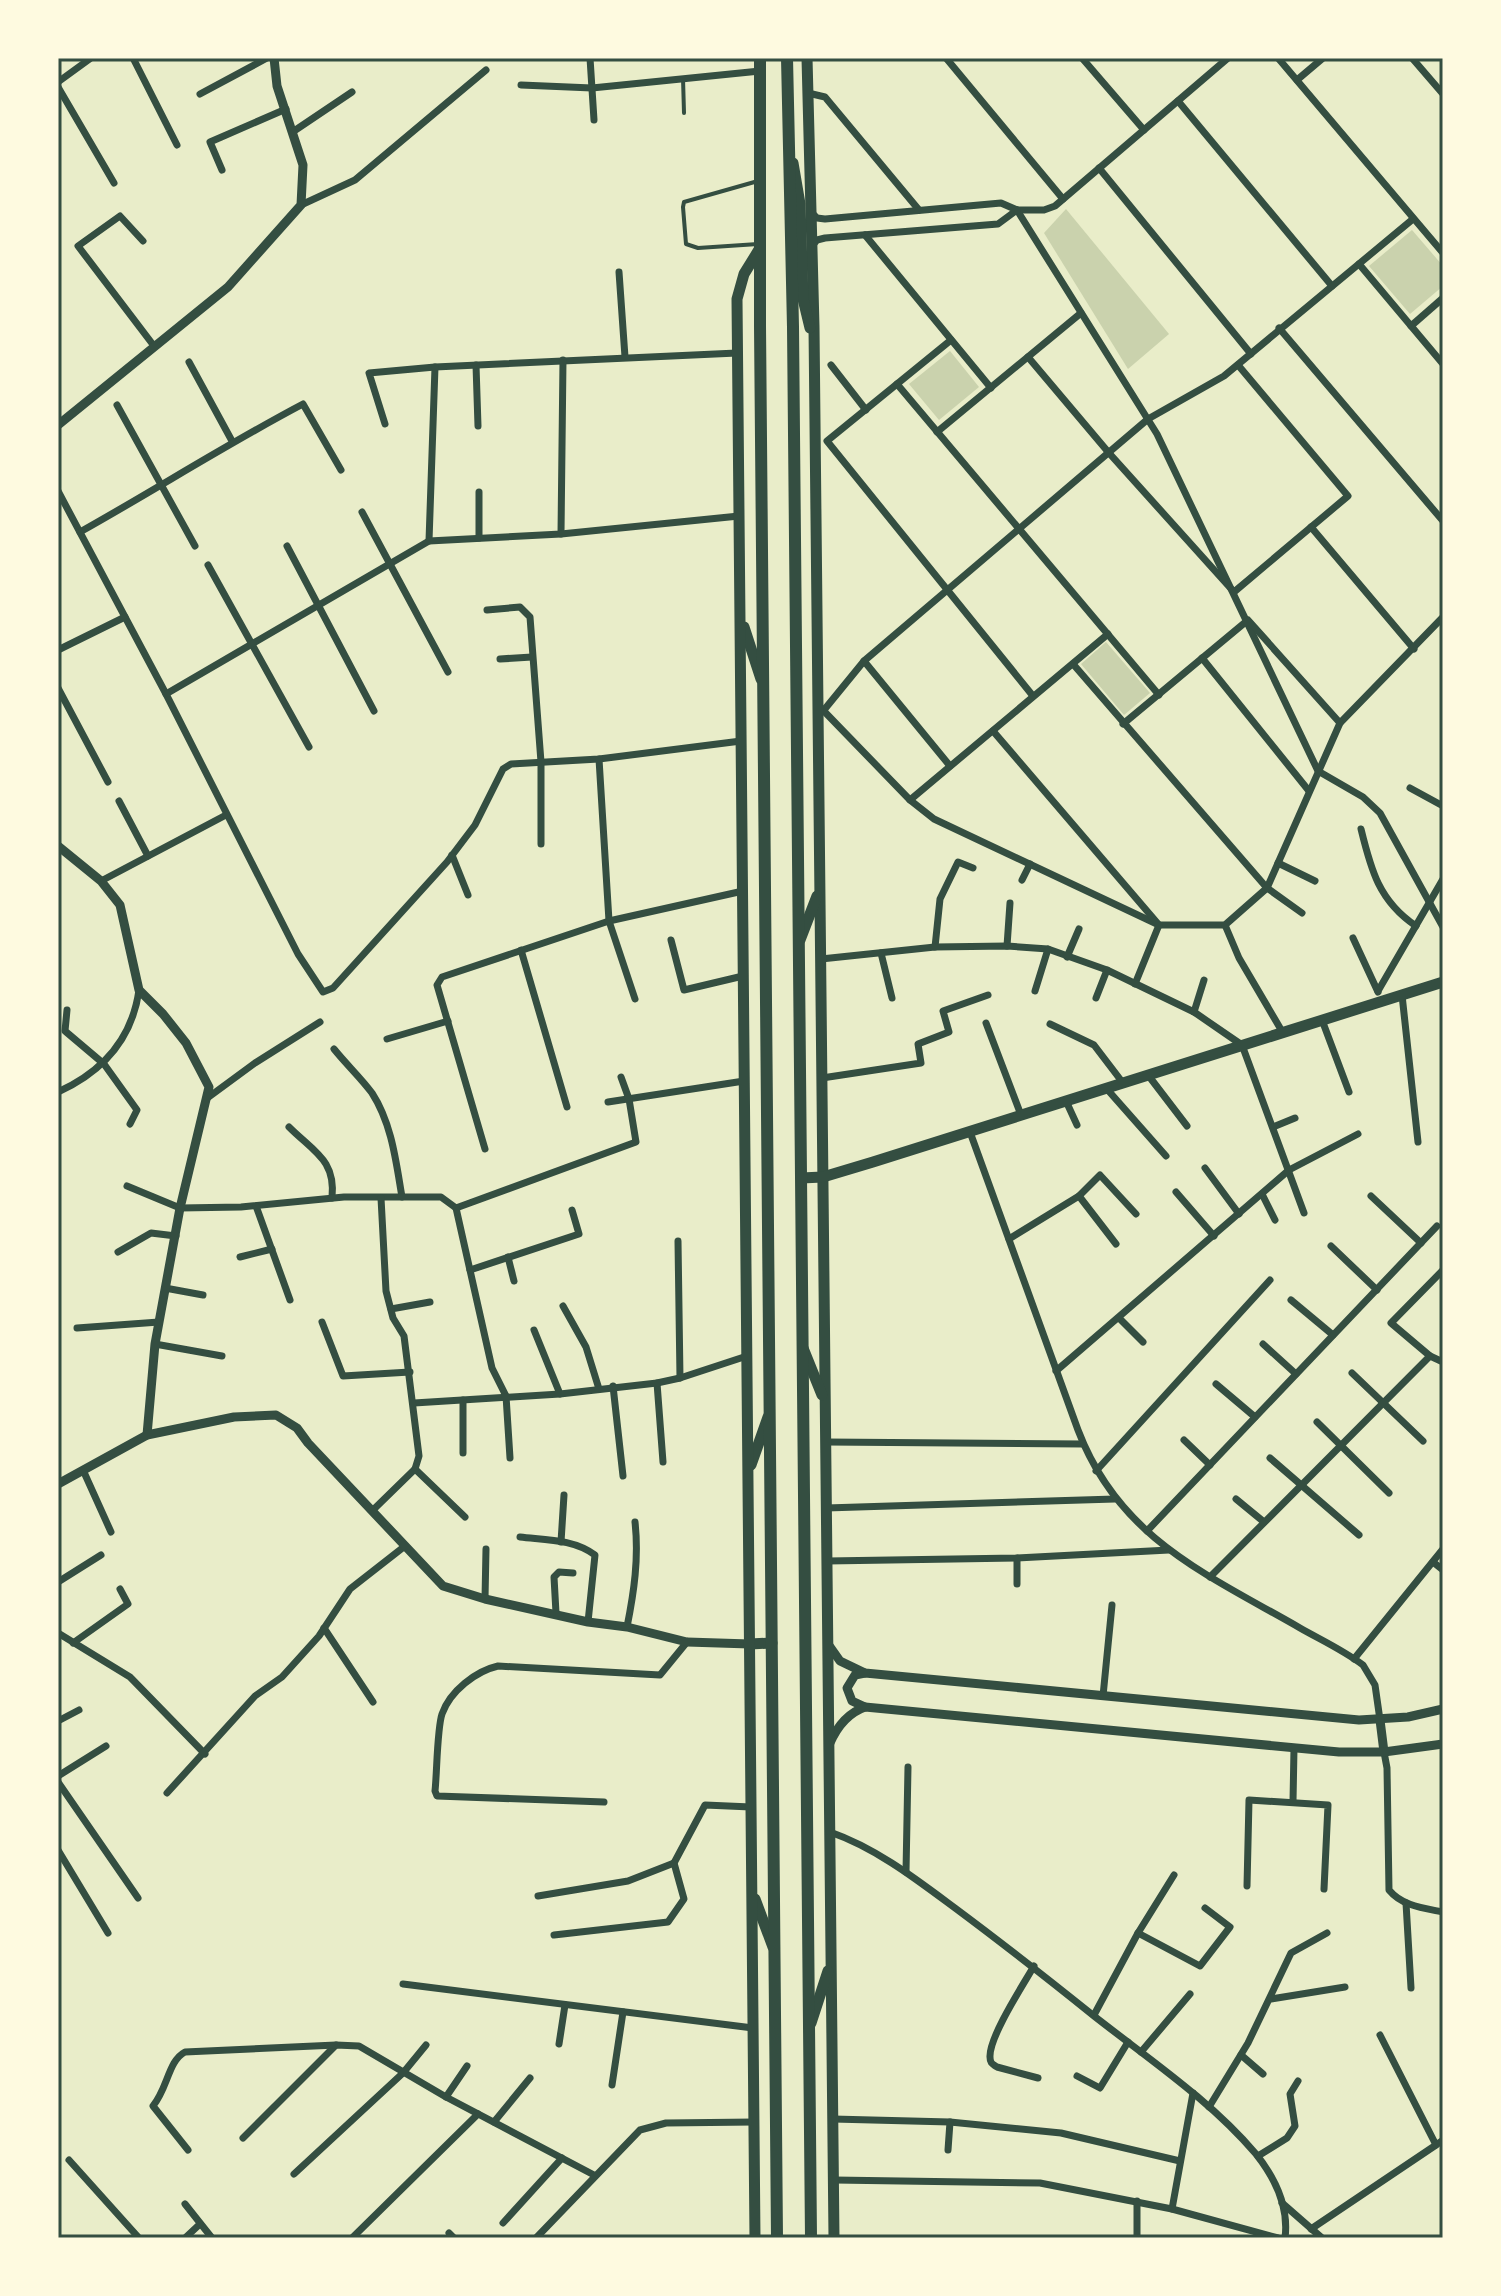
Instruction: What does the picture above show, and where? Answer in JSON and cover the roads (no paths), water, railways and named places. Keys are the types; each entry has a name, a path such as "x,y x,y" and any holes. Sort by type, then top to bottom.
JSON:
{"highway":[{"path":"787,58 811,2238"},
{"path":"760,64 777,2238"}],"main road":[{"path":"807,58 821,708 820,888 834,2238"},
{"path":"789,137 800,204 803,299 814,344"},
{"path":"755,2238 737,299 740,283 760,246"},
{"path":"740,615 763,683"},
{"path":"742,794 764,793"},
{"path":"799,944 820,888"},
{"path":"801,1178 823,1177 1283,1033 1380,996 1402,995 1443,982"},
{"path":"802,1346 825,1403"},
{"path":"748,1475 770,1412"},
{"path":"750,1644 772,1643"},
{"path":"752,1891 774,1951"},
{"path":"809,2032 831,1960"},
{"path":"754,2122 776,2120"}],"street":[{"path":"91,58 58,84 114,183"},
{"path":"133,58 177,145"},
{"path":"200,94 267,58"},
{"path":"274,58 277,86 303,165 301,205"},
{"path":"590,58 594,120"},
{"path":"946,58 1063,199"},
{"path":"1082,58 1144,130"},
{"path":"1278,58 1443,253"},
{"path":"1297,80 1323,58"},
{"path":"1412,58 1443,94"},
{"path":"811,212 817,218 825,219 1001,203 1017,210 1050,208 1226,59"},
{"path":"521,85 592,88 683,78 760,64"},
{"path":"58,425 228,287 301,205 355,180 486,70"},
{"path":"294,131 352,92"},
{"path":"808,93 825,97 919,210"},
{"path":"1178,101 1332,286"},
{"path":"222,170 210,142 286,109"},
{"path":"1099,168 1251,354"},
{"path":"812,246 821,238 998,224 1017,210"},
{"path":"1017,210 1169,457 1318,771 1363,797 1380,813 1443,927"},
{"path":"143,241 120,216 78,246 154,346"},
{"path":"1413,219 1216,382 1148,419 864,661 821,708 910,800 934,819 1159,925 1225,925 1267,888 1340,723 1443,617"},
{"path":"865,235 991,388"},
{"path":"1359,264 1443,364"},
{"path":"619,272 625,357"},
{"path":"1411,326 1443,298"},
{"path":"937,432 1081,313"},
{"path":"1279,328 1443,521"},
{"path":"951,340 827,441 1033,696"},
{"path":"385,424 369,373 563,360 737,353"},
{"path":"1028,357 1234,592"},
{"path":"561,534 563,360"},
{"path":"189,362 232,441"},
{"path":"476,365 478,426"},
{"path":"831,365 866,410"},
{"path":"1234,592 1348,496 1238,365"},
{"path":"429,541 435,367"},
{"path":"897,384 1159,695"},
{"path":"80,532 232,441 303,404 341,470"},
{"path":"117,405 195,546"},
{"path":"58,491 166,694 298,954 323,992 333,988 452,855 475,825 503,769 511,764 599,759 741,741"},
{"path":"479,492 479,538"},
{"path":"362,512 448,672"},
{"path":"166,694 429,541 561,534 739,516"},
{"path":"1311,527 1414,649"},
{"path":"287,546 374,711"},
{"path":"208,565 309,747"},
{"path":"487,610 520,607 530,617 541,762 541,844"},
{"path":"58,650 125,617"},
{"path":"1123,724 1248,620"},
{"path":"1248,620 1340,723"},
{"path":"910,800 1108,634"},
{"path":"500,659 532,657"},
{"path":"1202,658 1309,791"},
{"path":"864,661 950,766"},
{"path":"1073,664 1267,888 1302,913"},
{"path":"58,688 108,782"},
{"path":"993,731 1159,925"},
{"path":"599,759 609,921 635,999"},
{"path":"1410,788 1443,806"},
{"path":"119,801 148,856"},
{"path":"101,881 226,815"},
{"path":"1361,829 1370,866 1383,891 1396,912 1416,926"},
{"path":"58,846 101,881 120,905 139,990 136,1009 123,1040 104,1064 83,1081 58,1092"},
{"path":"452,855 468,895"},
{"path":"935,947 940,899 958,862 973,868"},
{"path":"1278,863 1315,881"},
{"path":"1022,880 1030,864"},
{"path":"1380,996 1443,879"},
{"path":"485,1149 437,985 442,977 609,921 743,891"},
{"path":"1007,946 1010,903"},
{"path":"1135,984 1159,925"},
{"path":"1225,925 1239,958 1283,1033"},
{"path":"1067,957 1079,929"},
{"path":"1353,938 1380,996"},
{"path":"671,940 684,990 743,976"},
{"path":"821,959 935,947 1048,949 1107,970 1194,1012 1242,1045 1304,1213"},
{"path":"1035,991 1048,949"},
{"path":"521,950 567,1107"},
{"path":"881,953 892,998"},
{"path":"1096,998 1107,970"},
{"path":"1194,1012 1204,980"},
{"path":"139,990 186,1043 209,1087 180,1208 155,1344 147,1435"},
{"path":"822,1078 921,1063 918,1044 949,1032 943,1011 988,995"},
{"path":"1402,995 1418,1142"},
{"path":"67,1010 65,1031 104,1064 137,1110 130,1124"},
{"path":"1322,1020 1349,1092"},
{"path":"387,1039 448,1021"},
{"path":"206,1099 255,1063 320,1022"},
{"path":"986,1023 1021,1115"},
{"path":"1050,1024 1094,1045 1123,1083"},
{"path":"334,1049 371,1092 383,1113 393,1143 402,1197"},
{"path":"1148,1075 1187,1126"},
{"path":"456,1208 636,1142 629,1099 621,1077"},
{"path":"608,1102 744,1081"},
{"path":"1106,1088 1166,1156"},
{"path":"1066,1101 1077,1125"},
{"path":"1273,1127 1295,1118"},
{"path":"289,1127 329,1166 334,1180 332,1198"},
{"path":"970,1132 1083,1444 1096,1471 1115,1499 1170,1550 1210,1577 1363,1665 1373,1679 1387,1768 1389,1890 1406,1903 1443,1912"},
{"path":"1056,1371 1289,1170 1358,1134"},
{"path":"1205,1168 1239,1214"},
{"path":"1009,1239 1079,1196 1100,1175 1136,1214"},
{"path":"127,1186 180,1208 256,1206 332,1198 441,1197 456,1208 492,1368 506,1396 510,1458"},
{"path":"1176,1192 1214,1236"},
{"path":"1262,1194 1275,1220"},
{"path":"1079,1196 1116,1244"},
{"path":"1371,1196 1421,1243"},
{"path":"373,1510 415,1469 419,1456 404,1336 386,1291 381,1198"},
{"path":"256,1206 290,1300"},
{"path":"470,1270 579,1234 572,1210"},
{"path":"1147,1531 1437,1226"},
{"path":"118,1252 151,1233 176,1236"},
{"path":"678,1241 680,1378"},
{"path":"1331,1246 1377,1290"},
{"path":"240,1257 272,1249"},
{"path":"508,1257 514,1281"},
{"path":"1443,1270 1391,1323 1430,1356 1443,1362"},
{"path":"1096,1471 1270,1280"},
{"path":"165,1288 203,1295"},
{"path":"1291,1300 1333,1335"},
{"path":"391,1309 430,1302"},
{"path":"563,1306 586,1347 599,1389"},
{"path":"1119,1318 1143,1342"},
{"path":"77,1328 159,1322"},
{"path":"322,1322 343,1376 410,1372"},
{"path":"534,1330 560,1394"},
{"path":"155,1344 222,1356"},
{"path":"1263,1344 1296,1374"},
{"path":"414,1403 560,1394 657,1383 747,1356"},
{"path":"1210,1577 1430,1356"},
{"path":"1352,1373 1423,1441"},
{"path":"657,1383 663,1462"},
{"path":"1216,1384 1255,1417"},
{"path":"613,1386 623,1476"},
{"path":"463,1400 463,1453"},
{"path":"58,1484 147,1435 234,1417 276,1415 297,1428 443,1586 485,1599 687,1642 750,1644"},
{"path":"1317,1422 1389,1493"},
{"path":"1184,1440 1210,1465"},
{"path":"826,1442 1083,1444"},
{"path":"1270,1458 1359,1535"},
{"path":"415,1469 465,1517"},
{"path":"83,1470 111,1532"},
{"path":"561,1542 564,1495"},
{"path":"826,1508 1115,1499"},
{"path":"1236,1499 1264,1522"},
{"path":"627,1627 636,1585 635,1522"},
{"path":"520,1537 585,1547 595,1555 588,1622"},
{"path":"167,1793 255,1696 282,1677 324,1628 350,1589 405,1546"},
{"path":"485,1599 486,1549"},
{"path":"1354,1659 1443,1549"},
{"path":"827,1561 1017,1558 1170,1550"},
{"path":"58,1582 101,1555"},
{"path":"1017,1558 1017,1584"},
{"path":"1433,1562 1443,1570"},
{"path":"556,1613 554,1577 559,1572 573,1573"},
{"path":"73,1643 128,1604 120,1589"},
{"path":"1103,1696 1112,1605"},
{"path":"324,1628 373,1702"},
{"path":"58,1633 130,1677 205,1754"},
{"path":"604,1802 437,1796 442,1713 461,1686 480,1670 498,1666 660,1675 687,1642"},
{"path":"828,1644 840,1661 865,1673"},
{"path":"1443,1709 1380,1720 1324,1717 865,1673 855,1675 847,1688 852,1701 865,1707 1294,1748 1357,1753 1443,1744"},
{"path":"829,1747 841,1724 855,1711 865,1707"},
{"path":"58,1721 79,1710"},
{"path":"106,1746 58,1779 138,1898"},
{"path":"1293,1802 1294,1748"},
{"path":"906,1872 908,1767"},
{"path":"1247,1886 1249,1800 1328,1805 1324,1889"},
{"path":"538,1896 628,1881 674,1863 705,1805 751,1807"},
{"path":"830,1832 845,1837 906,1872 1034,1966 1209,2107 1258,2156 1279,2189 1285,2238"},
{"path":"58,1850 108,1933"},
{"path":"554,1935 668,1922 684,1899 674,1863"},
{"path":"1094,2015 1138,1933 1174,1875"},
{"path":"1406,1903 1411,1988"},
{"path":"1138,1933 1200,1966 1230,1927 1205,1908"},
{"path":"1209,2107 1271,1999 1281,1969 1291,1953 1327,1933"},
{"path":"1034,1966 997,2033 990,2056 992,2064 997,2067 1038,2078"},
{"path":"403,1984 753,2028"},
{"path":"1271,1999 1345,1987"},
{"path":"1141,2052 1190,1994"},
{"path":"559,2044 565,2005"},
{"path":"612,2085 623,2012"},
{"path":"1311,2229 1439,2142 1380,2035"},
{"path":"1077,2076 1100,2088 1128,2042"},
{"path":"243,2138 336,2045"},
{"path":"294,2174 403,2073 426,2045"},
{"path":"188,2150 153,2106 164,2093 178,2056 185,2052 359,2046 446,2097 594,2175"},
{"path":"1241,2055 1263,2074"},
{"path":"446,2097 467,2066"},
{"path":"494,2122 530,2078"},
{"path":"1258,2156 1287,2138 1295,2126 1290,2094 1298,2081"},
{"path":"1172,2209 1193,2093"},
{"path":"352,2238 478,2114"},
{"path":"833,2119 950,2122 1061,2133 1180,2161"},
{"path":"536,2238 546,2234 594,2175 640,2130 666,2123 754,2122"},
{"path":"948,2150 950,2122"},
{"path":"503,2223 562,2158"},
{"path":"69,2160 139,2238"},
{"path":"834,2180 1040,2183 1172,2209 1278,2238"},
{"path":"1137,2201 1137,2238"},
{"path":"1282,2203 1322,2238"},
{"path":"185,2204 212,2238"},
{"path":"185,2238 200,2224"}],"lane":[{"path":"683,78 684,113"},
{"path":"760,180 714,196 684,202 683,207 686,244 698,248 760,246"}]}
